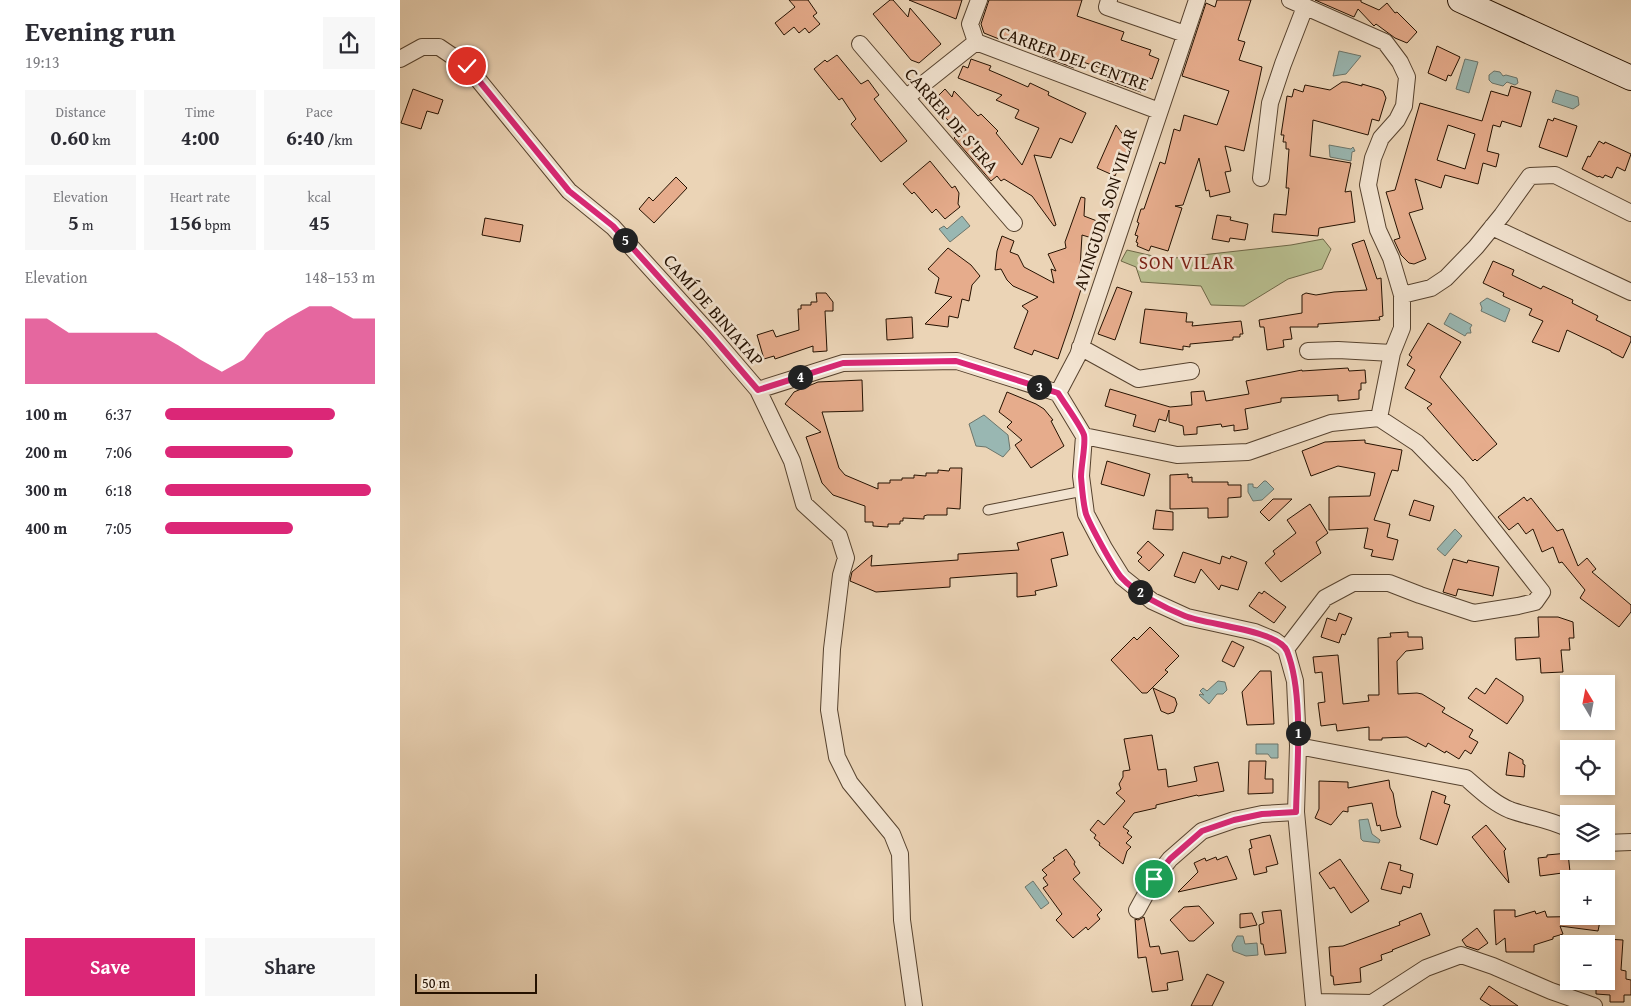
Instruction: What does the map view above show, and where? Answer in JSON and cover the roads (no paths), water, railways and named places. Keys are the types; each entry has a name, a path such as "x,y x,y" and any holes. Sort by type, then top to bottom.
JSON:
{"main road":[{"path":"1460,0 1631,78"}],"street":[{"path":"907,97 976,42 970,24 979,0"},
{"path":"1109,0 1107,7 1185,34"},
{"name":"AVINGUDA SON VILAR","path":"1058,393 1078,355 1197,0"},
{"path":"1261,178 1270,103 1283,64 1297,3 1385,42 1400,62 1407,77 1404,106 1397,120 1381,138 1373,158 1368,185 1378,230 1391,258 1402,295 1402,328 1392,353 1379,418"},
{"name":"CARRER DEL CENTRE","path":"976,42 1159,111"},
{"name":"CARRER DE S'ERA","path":"860,44 1014,223"},
{"name":"CAMÍ DE BINIATAP","path":"400,59 422,46 439,47 467,66 569,191 613,226 758,390 792,461 804,504 839,536 846,558 842,574 832,649 830,710 837,757 850,783 892,834 900,854 902,920 914,1006"},
{"path":"1402,295 1431,288 1446,278 1476,247 1530,176 1554,175 1631,213"},
{"path":"1492,227 1631,292"},
{"path":"1080,347 1138,379 1191,371"},
{"path":"1308,351 1338,350 1392,353"},
{"path":"758,390 843,363 956,361 1058,393 1084,436 1081,476 1086,514 1122,577 1152,601 1187,617 1255,632 1274,640 1286,649 1295,681 1298,746 1296,812 1314,1004 1372,1003 1426,968 1461,955 1594,1006"},
{"path":"1084,436 1178,455 1248,452 1331,423 1379,418 1417,443 1456,484 1542,592 1535,602 1474,613 1389,583 1353,583 1325,598 1286,649"},
{"path":"1298,746 1466,778 1482,792 1509,809 1560,825"},
{"path":"1137,910 1154,879 1170,859 1202,831 1234,820 1262,814 1296,812"},
{"path":"1615,843 1631,842"}],"lane":[{"path":"988,510 1083,491"}],"water":[{"path":"1339,51 1361,56 1346,74 1333,76"},
{"path":"1465,59 1478,62 1469,93 1456,89"},
{"path":"1494,71 1500,72 1503,76 1517,78 1518,83 1515,85 1507,82 1503,86 1492,83 1489,80 1489,75"},
{"path":"1556,90 1578,97 1579,105 1573,109 1552,102"},
{"path":"1329,145 1351,149 1353,147 1355,151 1352,152 1351,161 1330,157"},
{"path":"962,216 970,226 950,242 939,229 944,226 947,229"},
{"path":"1487,298 1510,309 1505,322 1481,311 1480,303"},
{"path":"1450,313 1472,325 1470,328 1471,333 1467,333 1465,336 1444,324"},
{"path":"984,415 1008,435 1010,449 1003,457 986,447 976,446 969,424"},
{"path":"1264,481 1274,489 1262,500 1253,501 1248,492 1248,484 1253,484 1253,487 1257,488"},
{"path":"1455,529 1462,536 1445,556 1437,549"},
{"path":"1218,681 1225,682 1227,690 1223,694 1217,694 1209,704 1199,695 1204,695 1200,691 1203,688 1207,691"},
{"path":"1256,744 1278,744 1278,758 1271,758 1268,754 1256,754"},
{"path":"1368,819 1372,834 1380,840 1379,843 1363,841 1361,839 1359,820"},
{"path":"1033,881 1049,903 1041,909 1025,887"},
{"path":"1237,936 1243,936 1245,944 1257,943 1258,955 1246,956 1233,951 1232,945"}],"district":[{"name":"SON VILAR","path":"1187,262"}]}
